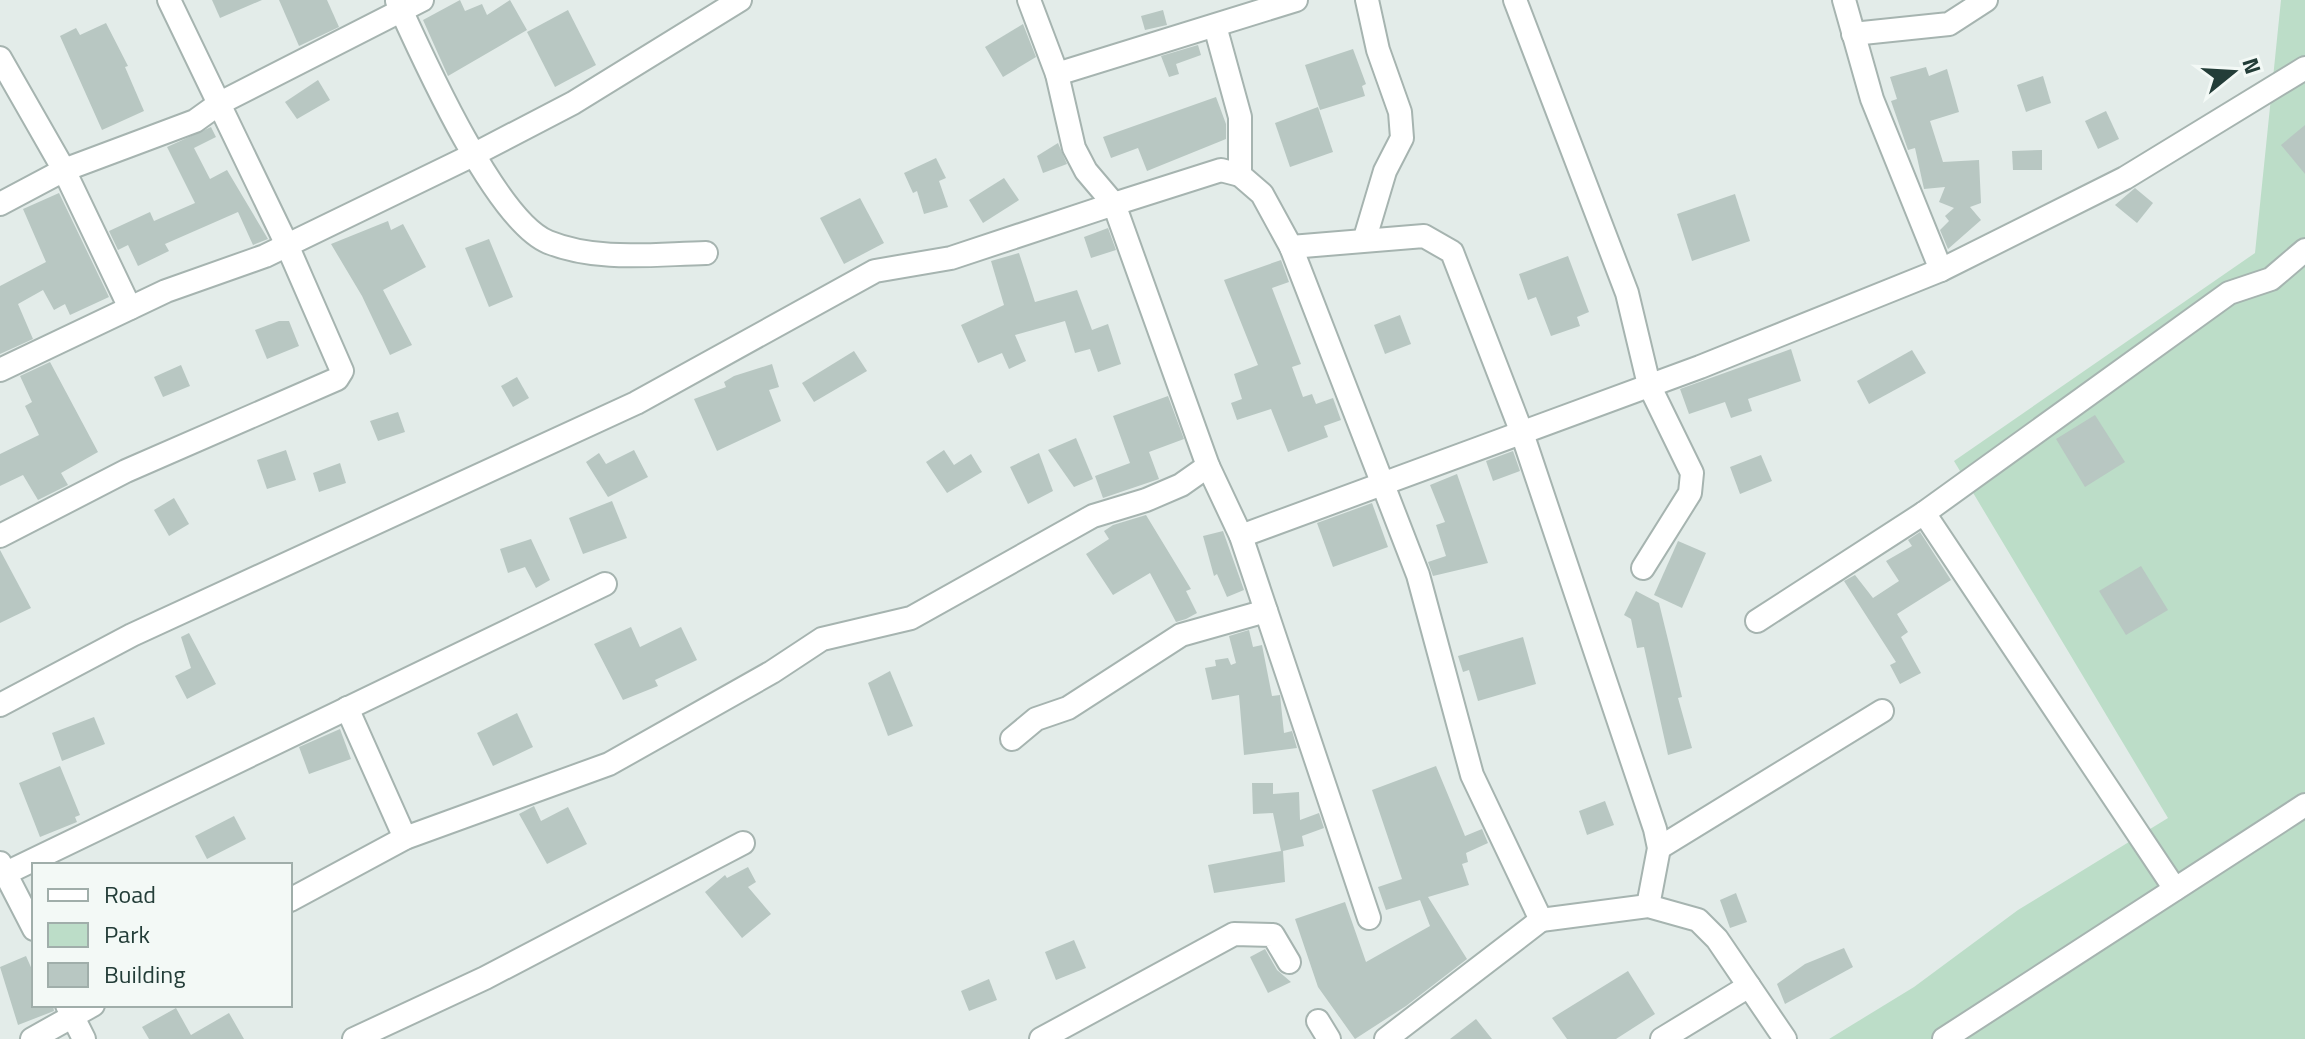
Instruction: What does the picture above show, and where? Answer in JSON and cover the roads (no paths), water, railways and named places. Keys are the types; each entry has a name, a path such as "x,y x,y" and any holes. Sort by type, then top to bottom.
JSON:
{"street":[{"path":"0,536 126,471 337,379 342,371 287,245 169,0"},
{"path":"0,204 64,170 176,129 399,6 422,0"},
{"path":"0,370 130,308 287,245 473,155 573,103 740,0"},
{"path":"1029,0 1057,74 1074,148 1086,171 1114,204 1208,466 1241,536 1369,918"},
{"path":"1057,74 1296,0"},
{"path":"1365,238 1385,171 1402,138 1400,112 1378,50 1367,0"},
{"path":"1515,0 1627,293 1649,385 1692,473 1690,493 1643,568"},
{"path":"1844,0 1872,99 1941,270"},
{"path":"1853,34 1949,24 1986,0"},
{"path":"399,6 473,155 513,212 546,241 605,255 706,253"},
{"path":"1215,26 1240,117 1240,175"},
{"path":"0,58 64,170 130,308"},
{"path":"1241,536 1649,385 1941,270 2125,178 2305,68"},
{"path":"0,705 132,635 636,403 875,271 951,258 1221,170 1240,175 1262,194 1291,247 1418,575 1472,775 1541,920"},
{"path":"1291,247 1365,238 1424,236 1452,252 1522,433 1659,848 1648,906"},
{"path":"1757,621 1924,513 2229,293 2271,279 2305,250"},
{"path":"292,899 405,838 609,764 772,672 822,639 911,618 1093,516 1169,490 1208,466"},
{"path":"1924,513 2175,889"},
{"path":"32,925 2,871 605,584"},
{"path":"1012,739 1036,719 1068,708 1181,635 1266,611"},
{"path":"347,708 405,838"},
{"path":"1659,848 1882,711"},
{"path":"1944,1039 2305,805"},
{"path":"354,1039 485,978 743,843"},
{"path":"1386,1039 1541,920 1648,906 1698,920 1717,939 1785,1039"},
{"path":"1041,1039 1234,934 1273,935 1289,962"},
{"path":"1662,1039 1749,986"},
{"path":"32,1039 69,1011 84,1039"}]}
